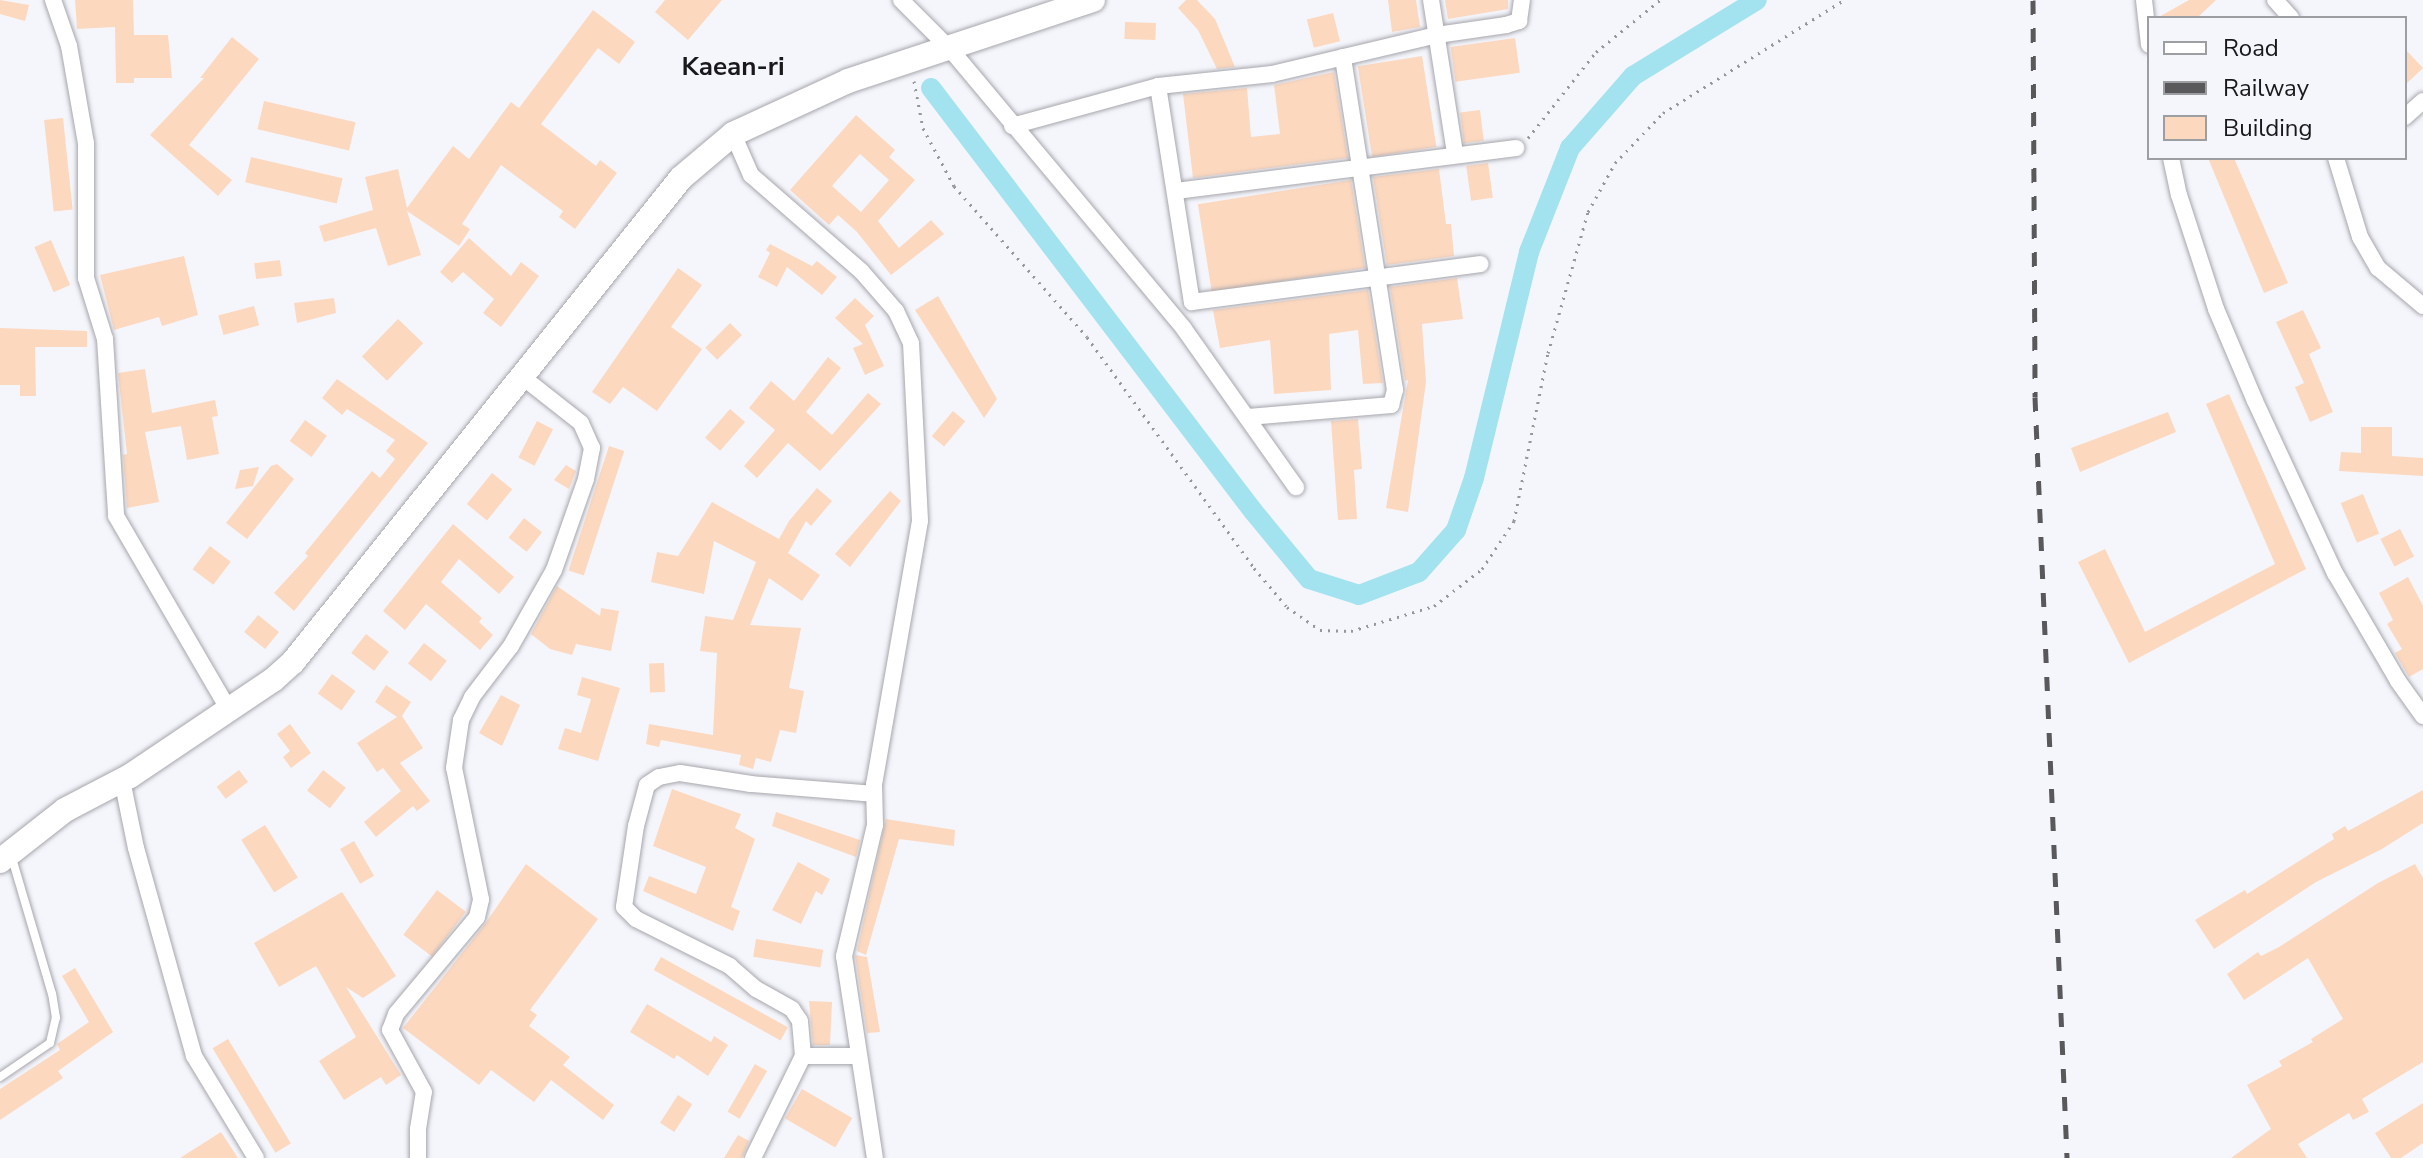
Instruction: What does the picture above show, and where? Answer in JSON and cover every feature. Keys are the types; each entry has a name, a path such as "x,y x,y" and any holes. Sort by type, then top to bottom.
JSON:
{"main road":[{"path":"6,858 65,810 122,780 229,710 293,662 681,178 733,134 848,81 951,50 1093,0"}],"street":[{"path":"53,0 69,46 86,143 86,278 105,339 116,516 229,710"},
{"path":"901,0 951,50 1184,329 1296,487"},
{"path":"1431,0 1455,154"},
{"path":"1012,126 1158,86 1272,74 1437,35 1519,21 1522,0"},
{"path":"2144,0 2147,27"},
{"path":"2275,0 2289,16"},
{"path":"1248,417 1391,405 1395,390 1343,57"},
{"path":"1158,86 1192,302 1481,264"},
{"path":"2407,115 2423,101"},
{"path":"733,134 751,175 862,272 896,311 911,343 920,521 874,794 875,825 844,956 875,1158"},
{"path":"1176,191 1455,154 1518,149"},
{"path":"2171,160 2179,195 2216,309 2255,401 2335,573 2398,681 2423,716"},
{"path":"2340,160 2360,237 2378,268 2423,306"},
{"path":"418,1158 418,1129 424,1092 390,1030 396,1014 477,917 481,899 454,768 461,720 472,697 489,680 511,646 554,570 586,479 592,448 581,423 520,375"},
{"path":"753,1158 803,1056 800,1021 792,1009 756,989 730,966 636,919 624,907 627,877 647,785 659,777 680,773 751,784 874,794"},
{"path":"122,780 136,848 194,1056 256,1158"},
{"path":"803,1056 858,1056"}],"lane":[{"path":"0,1077 50,1043 56,1018 52,994 6,858"}],"path":[{"path":"1518,149 1596,52 1660,0"},
{"path":"905,64 916,83 923,128 954,186 1087,337 1254,568 1287,607 1320,630 1351,631 1434,606 1482,569 1514,521 1548,353 1588,212 1615,163 1663,113 1844,0"}],"building":[{"path":"0,0 29,5 25,21 0,14"},
{"path":"75,0 133,0 134,35 168,35 172,78 134,78 134,83 116,83 115,27 77,29"},
{"path":"665,0 722,0 688,40 655,12"},
{"path":"1186,0 1197,0 1215,19 1235,67 1217,69 1198,30 1178,8"},
{"path":"1388,0 1416,0 1420,27 1392,32"},
{"path":"1445,0 1508,0 1508,9 1448,19"},
{"path":"2189,0 2216,0 2199,16 2161,16"},
{"path":"593,10 635,42 619,64 598,48 541,124 596,166 600,160 617,173 575,229 559,217 563,211 501,165 462,224 470,229 459,246 407,211 421,255 388,266 376,228 324,242 319,226 373,210 365,177 398,169 407,208 453,146 469,159 511,102 519,108"},
{"path":"1333,13 1340,41 1314,48 1307,20"},
{"path":"1125,22 1156,23 1155,40 1124,39"},
{"path":"232,37 259,59 189,145 232,180 218,196 150,135 204,78 200,78"},
{"path":"1515,38 1520,73 1456,82 1451,47"},
{"path":"2407,51 2423,68 2407,83"},
{"path":"1422,56 1436,147 1372,157 1358,66"},
{"path":"1334,72 1348,158 1193,178 1183,94 1247,88 1251,137 1280,134 1274,85"},
{"path":"264,101 356,122 349,150 257,129"},
{"path":"1480,110 1484,141 1464,143 1460,112"},
{"path":"856,115 895,150 889,157 915,180 878,221 899,248 931,220 944,234 891,275 857,232 838,215 829,225 790,190","holes":["860,154 889,180 861,212 832,186"]},
{"path":"63,118 73,209 54,211 44,120"},
{"path":"251,157 343,178 337,203 245,182"},
{"path":"2209,160 2235,160 2288,283 2264,293"},
{"path":"1488,163 1493,198 1471,201 1466,166"},
{"path":"1439,169 1446,224 1451,224 1454,256 1387,265 1373,177"},
{"path":"1351,180 1365,268 1212,292 1198,204"},
{"path":"469,238 511,276 521,262 539,276 501,327 483,313 494,299 463,272 452,283 440,272"},
{"path":"51,240 70,285 54,292 34,247"},
{"path":"770,244 812,266 817,261 837,277 822,295 787,267 777,287 758,277 770,253 766,250"},
{"path":"184,256 198,315 162,326 159,317 114,330 100,275"},
{"path":"280,260 282,276 256,279 254,263"},
{"path":"678,268 702,285 671,327 702,349 657,411 623,387 610,404 592,392"},
{"path":"1457,278 1463,319 1422,324 1426,382 1408,512 1386,508 1408,380 1405,381 1390,287"},
{"path":"1368,290 1383,383 1363,384 1358,330 1329,334 1331,390 1274,394 1270,340 1220,348 1213,310"},
{"path":"938,296 997,399 984,418 915,310"},
{"path":"334,298 336,313 297,323 294,303"},
{"path":"855,298 874,316 865,325 884,366 865,375 853,348 863,344 835,318"},
{"path":"254,306 259,325 223,335 218,316"},
{"path":"2303,310 2321,348 2309,354 2333,412 2310,422 2295,387 2304,383 2276,322"},
{"path":"398,319 423,343 387,381 362,356"},
{"path":"730,323 742,335 717,360 705,348"},
{"path":"0,328 87,331 87,347 35,347 36,396 20,396 20,385 0,385"},
{"path":"828,357 841,368 806,412 832,435 868,393 881,404 820,471 788,443 757,478 744,466 775,430 749,408 771,381 794,401"},
{"path":"145,369 152,413 215,400 218,416 212,417 219,454 187,460 181,426 145,432 159,502 127,508 123,455 127,454 118,373"},
{"path":"337,379 428,443 294,611 274,593 308,556 305,553 372,471 380,478 395,459 386,451 395,440 347,409 342,415 322,398"},
{"path":"2229,394 2306,569 2129,663 2078,562 2105,549 2145,632 2275,564 2206,404"},
{"path":"730,409 745,422 720,451 705,438"},
{"path":"953,411 965,421 944,447 932,436"},
{"path":"2168,412 2176,432 2080,472 2071,448"},
{"path":"1358,419 1362,469 1354,470 1357,519 1338,520 1331,421"},
{"path":"305,420 327,436 312,457 290,441"},
{"path":"537,421 553,429 534,466 518,458"},
{"path":"2361,427 2392,427 2392,456 2423,458 2423,476 2339,471 2341,452 2361,453"},
{"path":"609,446 624,451 584,576 569,571"},
{"path":"277,464 294,479 247,539 226,523 271,466"},
{"path":"566,465 576,471 569,489 554,480"},
{"path":"259,467 253,486 235,489 240,470"},
{"path":"492,473 512,489 487,520 467,504"},
{"path":"817,488 832,501 811,526 806,521 788,553 820,575 802,601 769,578 750,625 801,628 789,688 804,691 796,733 780,730 771,762 756,758 753,769 739,765 741,755 661,740 659,747 646,744 649,724 713,735 717,653 700,651 705,616 733,620 756,562 714,541 704,594 651,582 657,552 678,556 712,502 779,539 789,521"},
{"path":"890,491 901,501 850,567 835,554"},
{"path":"2363,494 2379,534 2357,543 2341,503"},
{"path":"524,518 542,532 527,552 509,538"},
{"path":"453,524 514,577 499,594 459,559 441,582 482,618 479,622 493,635 480,650 426,604 405,630 383,611"},
{"path":"2400,529 2414,557 2394,567 2380,539"},
{"path":"210,546 231,562 213,585 193,569"},
{"path":"2408,577 2423,606 2423,669 2409,677 2395,653 2402,649 2387,624 2393,620 2379,593"},
{"path":"557,586 600,616 601,608 619,611 611,651 576,644 572,655 550,649 531,634"},
{"path":"258,615 279,632 265,649 244,632"},
{"path":"366,634 389,652 374,671 351,653"},
{"path":"424,643 447,661 431,681 408,663"},
{"path":"664,663 665,692 650,693 649,664"},
{"path":"332,674 355,691 341,710 318,693"},
{"path":"582,677 620,688 598,761 558,749 565,728 581,733 591,699 577,695"},
{"path":"386,685 411,702 402,716 423,748 400,763 430,801 417,811 413,806 376,837 364,822 401,791 383,768 377,772 357,743 397,717 375,702"},
{"path":"501,695 520,705 502,746 479,733"},
{"path":"290,724 311,753 291,768 283,757 290,751 277,734"},
{"path":"239,770 248,782 226,799 217,787"},
{"path":"323,770 346,788 330,808 307,790"},
{"path":"672,789 741,814 735,828 755,839 731,907 740,911 733,931 643,891 649,876 696,894 706,867 653,846"},
{"path":"2423,790 2423,823 2382,849 2316,882 2214,949 2195,920 2245,890 2247,894 2334,839 2332,834 2345,826 2348,831"},
{"path":"776,812 860,840 856,857 772,826"},
{"path":"886,819 955,830 954,846 899,839 866,955 857,951"},
{"path":"265,825 298,878 274,892 241,840"},
{"path":"354,841 374,876 360,884 340,849"},
{"path":"798,862 830,879 822,895 816,891 801,924 772,910"},
{"path":"526,864 598,919 530,1010 537,1015 529,1026 570,1057 563,1065 614,1105 603,1120 551,1080 534,1102 491,1070 479,1085 403,1028 485,924"},
{"path":"2415,864 2423,878 2423,1062 2362,1099 2369,1112 2353,1120 2349,1113 2298,1144 2307,1158 2231,1158 2271,1129 2247,1085 2282,1066 2279,1061 2313,1042 2311,1039 2343,1019 2308,958 2244,1000 2227,974 2258,952 2261,956 2279,947 2378,883"},
{"path":"437,890 466,912 432,956 403,935"},
{"path":"342,892 396,976 363,998 346,987 401,1075 386,1085 381,1077 344,1100 319,1061 356,1037 316,966 279,987 254,943"},
{"path":"756,939 823,950 820,967 753,957"},
{"path":"855,955 867,957 880,1032 867,1033"},
{"path":"661,957 788,1027 781,1040 654,970"},
{"path":"75,968 113,1032 58,1071 63,1078 0,1120 0,1089 60,1050 57,1044 89,1022 62,976"},
{"path":"809,1001 832,1002 830,1045 813,1045"},
{"path":"647,1004 711,1042 714,1036 728,1045 708,1076 677,1055 674,1059 630,1032"},
{"path":"228,1039 291,1144 275,1153 213,1048"},
{"path":"755,1064 767,1071 740,1119 728,1112"},
{"path":"802,1089 852,1118 835,1147 785,1118"},
{"path":"678,1095 692,1104 674,1132 660,1123"},
{"path":"2423,1103 2423,1143 2401,1158 2391,1158 2375,1133"},
{"path":"221,1132 238,1158 180,1158"},
{"path":"738,1135 749,1141 742,1158 724,1158"}],"waterway":[{"path":"931,88 1253,511 1309,579 1359,595 1419,572 1456,530 1474,478 1529,252 1570,148 1633,76 1757,0"}],"railway":[{"path":"2033,0 2035,397 2067,1158"}],"district":[{"name":"Kaean-ri","path":"733,67"}]}
